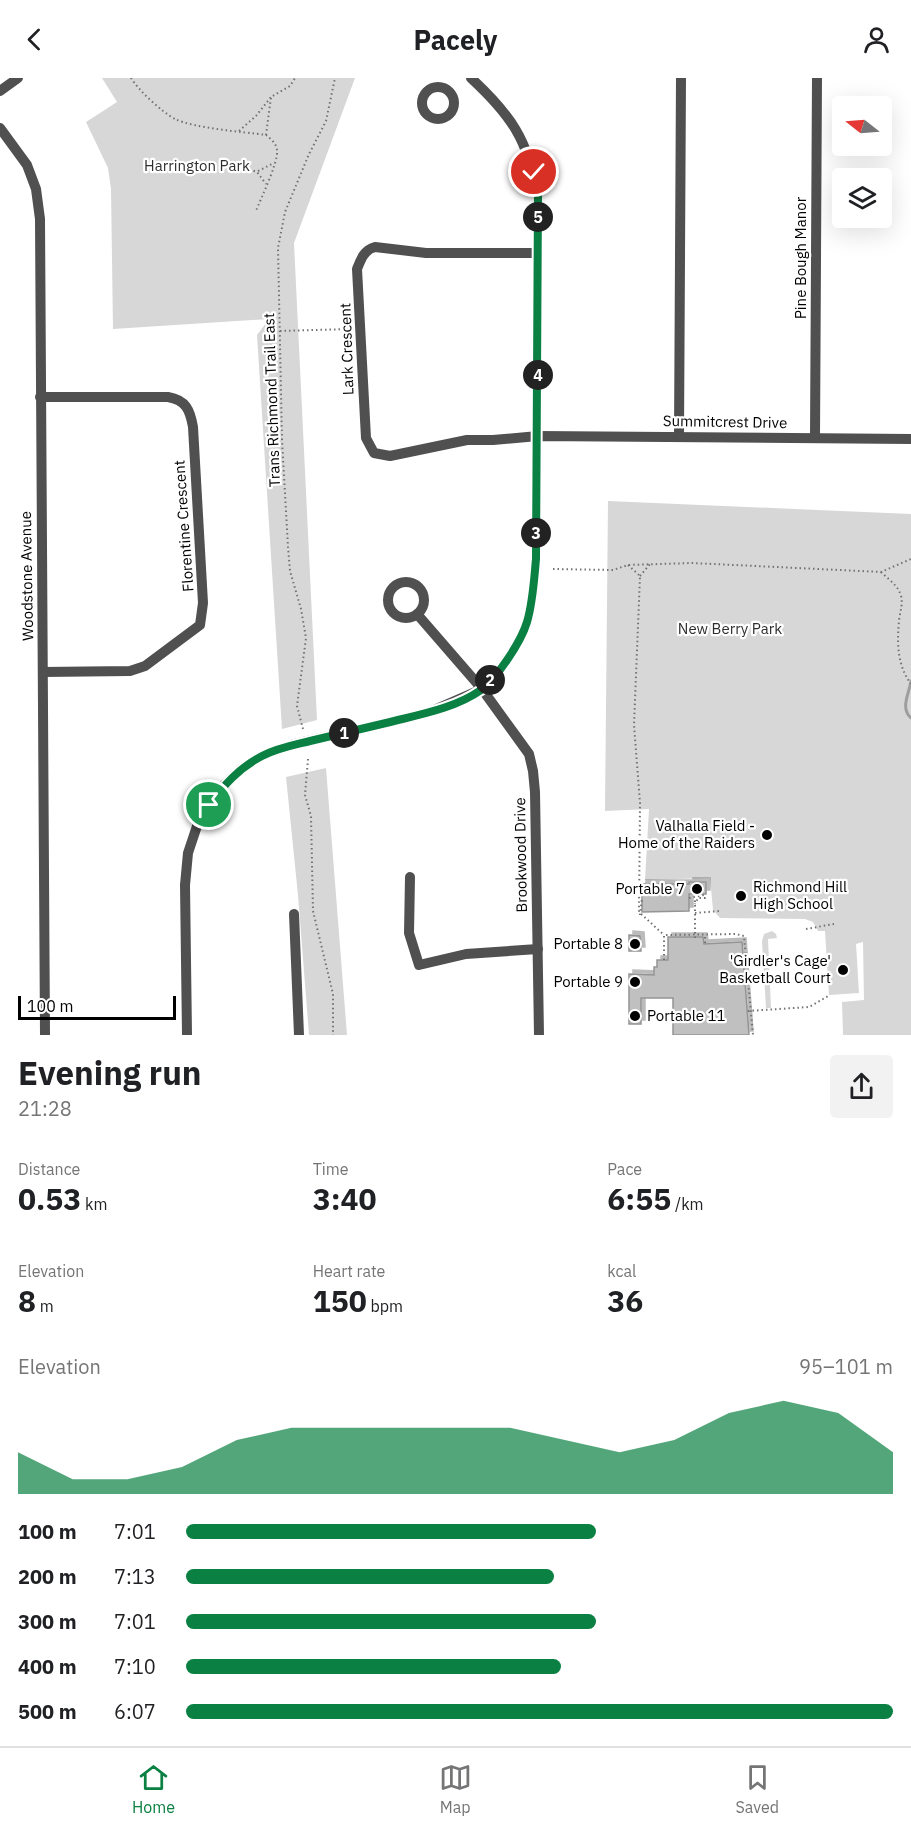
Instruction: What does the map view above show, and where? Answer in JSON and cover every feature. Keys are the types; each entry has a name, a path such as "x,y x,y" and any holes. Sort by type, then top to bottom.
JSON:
{"street":[{"path":"0,91 18,78"},
{"path":"187,1035 185,885 189,853 197,826 224,785 241,769 264,755 294,744 427,713 482,689 500,669 518,643 527,622 533,593 536,559 538,195 527,152 507,113 471,78"},
{"path":"679,436 681,78"},
{"name":"Pine Bough Manor","path":"815,438 817,78"},
{"name":"Woodstone Avenue","path":"0,128 27,165 36,189 40,219 45,1035"},
{"name":"Lark Crescent","path":"538,253 437,254 375,247 369,248 362,256 357,269 366,438 374,453 390,456 466,440 538,436"},
{"name":"Florentine Crescent","path":"40,397 168,397 177,398 187,405 193,427 203,603 200,625 145,666 130,671 43,672"},
{"name":"Summitcrest Drive","path":"538,436 911,439"},
{"name":"Brookwood Drive","path":"417,614 482,689 528,754 533,771 539,1035"},
{"path":"410,877 409,933 419,965 466,954 538,949"},
{"path":"294,914 299,1035"}],"path":[{"path":"131,78 136,86 175,119 196,125 266,135 274,142 278,150 256,211"},
{"path":"239,131 272,97 290,86 295,78"},
{"name":"Trans Richmond Trail East","path":"303,729 297,706 306,638 301,609 290,571 288,547 282,440 278,248 285,212 309,154 326,121 335,78"},
{"path":"266,135 272,97"},
{"path":"228,162 257,172 266,184"},
{"path":"257,172 274,164"},
{"path":"280,331 361,328"},
{"path":"553,568 613,570 628,565 692,562 881,572 911,559"},
{"path":"651,564 640,576 633,726 640,803 640,915 664,935 736,934 744,936 749,1011 753,1035"},
{"path":"628,565 640,576"},
{"path":"881,572 900,592 902,605 897,652 911,684"},
{"path":"308,759 305,795 311,816 313,911 333,994 333,1035"},
{"path":"689,898 695,898 697,895 705,896 705,898 698,898 695,904"},
{"path":"694,936 695,898"},
{"path":"695,913 719,911"},
{"path":"806,929 834,924"},
{"path":"705,934 705,944"},
{"path":"664,935 664,960"},
{"path":"749,1011 809,1007 830,995"}],"green space":[{"name":"Harrington Park","path":"102,78 355,78 294,243 317,720 282,729 257,335 269,319 113,329 111,189 108,168 86,122 117,102"},
{"name":"New Berry Park","path":"608,501 911,514 911,1035 843,1035 842,1002 864,1000 863,942 856,944 859,993 829,995 825,931 818,931 813,922 805,919 720,918 713,910 710,878 645,880 649,809 605,811"},
{"path":"326,768 347,1035 309,1035 286,777"},
{"path":"772,931 777,938 768,939 771,1008 766,1008 762,941 764,934"}],"building":[{"path":"689,882 706,882 706,894 689,894 689,911 642,912 642,884 689,884"},
{"name":"Portable 8","path":"629,935 640,936 641,951 629,951"},
{"name":"Richmond Hill High School","path":"668,937 703,937 704,944 742,942 749,1035 673,1035 673,998 641,998 641,1024 629,1024 629,974 654,975 657,960 668,960"}],"waterway":[{"path":"911,681 906,701 906,710 911,718"}],"place":[{"name":"Valhalla Field - Home of the Raiders","path":"767,835"},
{"name":"Portable 7","path":"697,889"},
{"name":"Richmond Hill High School","path":"741,896"},
{"name":"Portable 8","path":"635,944"},
{"name":"'Girdler's Cage' Basketball Court","path":"843,970"},
{"name":"Portable 9","path":"635,982"},
{"name":"Portable 11","path":"635,1016"}],"route":[{"path":"209,805 224,785 241,769 264,755 294,744 427,713 482,689 500,669 518,643 527,622 533,593 536,559 538,195 534,172"}]}
